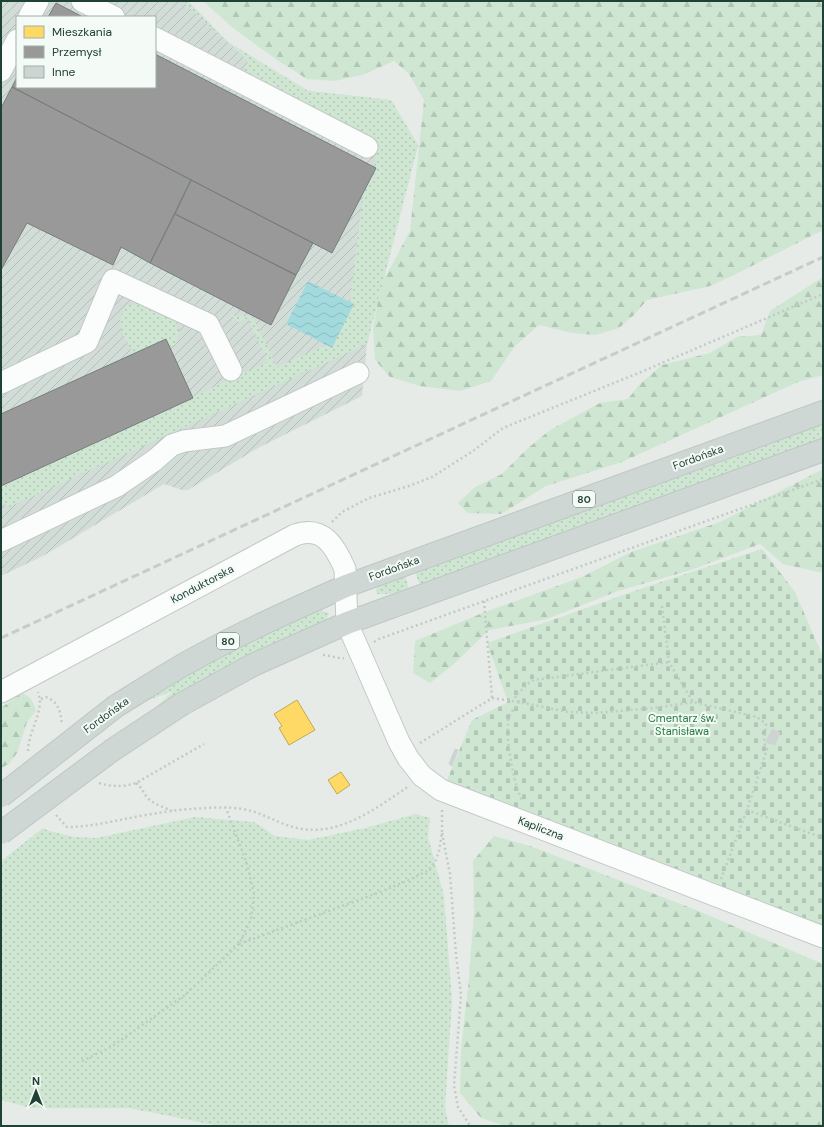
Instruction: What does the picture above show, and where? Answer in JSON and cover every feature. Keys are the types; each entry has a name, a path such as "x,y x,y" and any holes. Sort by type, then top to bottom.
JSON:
{"main road":[{"name":"Fordońska","path":"1,796 116,706 191,661 278,616 346,586 823,412"},
{"path":"1,833 111,751 182,704 253,665 347,623 823,450"}],"street":[{"path":"30,16 38,1"},
{"path":"82,1 112,16"},
{"path":"156,39 367,147"},
{"path":"1,71 16,42"},
{"path":"1,383 87,342 113,280 208,324 231,370"},
{"path":"1,541 117,486 155,460 172,445 184,441 225,436 358,373"},
{"name":"Konduktorska","path":"1,692 295,535 304,532 311,532 322,535"},
{"path":"322,535 330,542 342,561 345,570 347,623"},
{"name":"Kapliczna","path":"347,623 350,655 405,753 422,776 441,790 719,883 823,937"}],"path":[{"path":"322,535 336,517 350,507 369,498 410,486 432,477 473,451 503,428 823,294"},
{"path":"350,655 379,639 823,479"},
{"path":"484,601 492,698"},
{"path":"662,606 669,662 693,702"},
{"path":"520,702 516,696 534,680 669,662"},
{"path":"27,756 29,738 37,717 41,699 28,677"},
{"path":"405,753 492,698 568,712 595,713 654,708 693,702 757,717 766,724 764,742 767,749 747,810 719,883"},
{"path":"520,702 509,718 508,734 510,756 524,804"},
{"path":"54,812 67,827 84,827 188,809 242,809 284,825 302,830 317,830 339,826 373,811 422,776"},
{"path":"136,783 143,789 146,796 150,800 174,812"},
{"path":"441,790 442,833 450,874 456,955 461,995 454,1086 458,1107 469,1124 472,1126"},
{"path":"82,1062 111,1047 185,995 239,944 251,919 254,894 247,864 226,808"},
{"path":"747,810 823,838"},
{"path":"239,944 388,889 429,870 436,860 442,833"}],"shaded area":[{"path":"1,1 188,1 228,42 308,91 391,100 418,145 367,344 362,396 258,448 188,490 182,490 164,484 43,556 1,576"}],"green space":[{"path":"182,1 188,1 228,42 308,91 391,100 418,145 367,344 9,507 1,502 1,486 193,399 192,397 268,362 248,318 238,322 230,314 235,316 249,316 254,320 277,367 326,345 332,348 354,304 350,302 363,193 376,168 375,138 244,71 248,61"},
{"path":"203,1 823,1 823,230 710,286 647,300 634,315 619,328 596,335 572,333 539,325 515,346 491,381 460,391 420,386 390,377 375,360 373,329 381,284 410,231 424,100 409,74 394,61 362,75 335,81 307,79 277,60 233,28"},
{"path":"823,277 823,375 798,382 622,462 546,486 501,514 468,513 458,503 475,487 502,474 527,449 550,430 600,403 628,399 639,385 662,365 710,353 737,337 761,335 770,311"},
{"path":"141,303 173,316 179,330 176,344 169,347 165,339 133,354 122,332 120,319 126,306"},
{"path":"823,421 823,439 420,586 414,569"},
{"path":"823,469 823,573 783,564 760,544 691,570 618,591 547,619 489,630 455,663 430,683 413,673 415,641 485,612 582,577 631,552 720,522"},
{"name":"Cmentarz św. Stanisława","path":"762,549 795,592 823,657 823,928 452,787 447,780 472,720 508,702 487,643 649,586"},
{"path":"405,574 409,590 390,594 377,594 377,587"},
{"path":"320,610 329,613 326,620 319,625 151,712 173,691 141,703 167,685 224,652 306,613"},
{"path":"21,693 31,699 36,711 27,722 17,753 9,764 1,768 1,708"},
{"path":"416,814 430,818 428,837 444,896 452,1001 445,1108 449,1126 219,1126 129,1108 31,1108 1,1100 1,861 43,828 49,831 75,837 96,838 195,817 254,822 275,836 308,840 365,828"},
{"path":"494,836 530,846 696,910 823,964 823,1126 505,1126 481,1118 460,1093 461,1048 468,988 474,913 473,861"}],"water":[{"path":"308,281 354,304 332,348 286,324"}],"building: Mieszkania":[{"path":"297,700 315,730 289,745 279,728 282,726 274,714"},
{"path":"341,772 350,785 337,794 328,780"}],"building: Przemysł":[{"path":"56,3 81,16 49,16"},
{"path":"156,55 376,168 332,253 12,87 16,79 16,88 156,88"},
{"path":"12,87 191,180 150,263 121,247 113,265 27,223 1,270 1,108"},
{"path":"191,180 313,243 296,275 175,214"},
{"path":"175,214 296,275 271,325 150,263"},
{"path":"166,339 193,398 1,486 1,414"}],"building: Inne":[{"path":"772,729 780,733 775,745 766,742"},
{"path":"455,749 458,750 452,766 449,764"}],"railway":[{"path":"1,638 823,257"}]}
